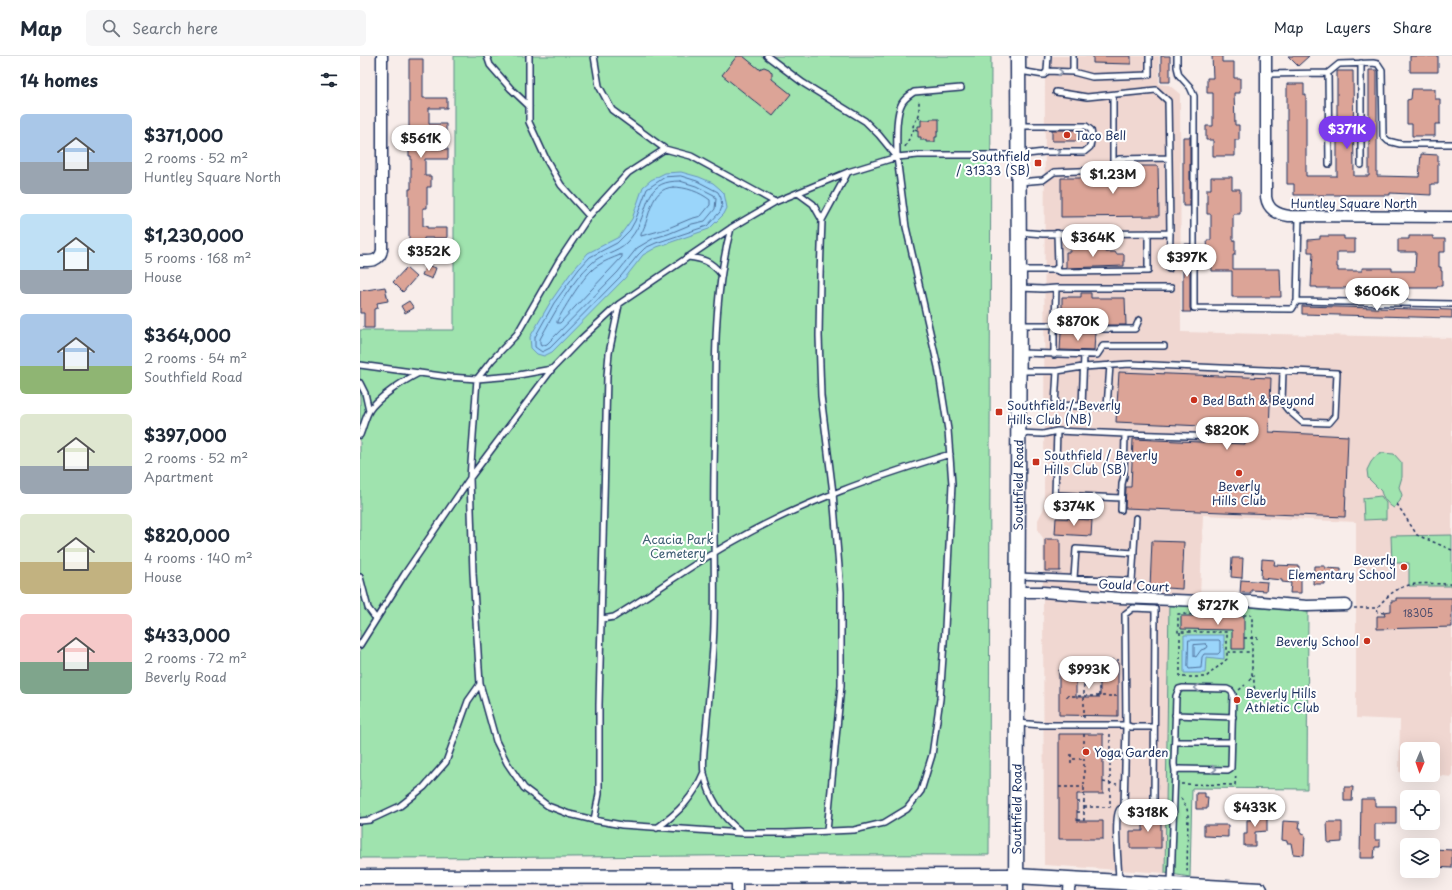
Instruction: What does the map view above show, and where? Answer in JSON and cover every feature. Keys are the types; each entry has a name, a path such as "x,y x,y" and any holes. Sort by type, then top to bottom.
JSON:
{"street":[{"path":"360,261 376,260 381,254 382,250 382,56"},
{"name":"Southfield Road","path":"1016,890 1017,433 1019,288 1018,56"},
{"path":"1266,56 1266,74"},
{"name":"Huntley Square North","path":"1266,74 1266,197 1268,206 1275,212 1282,215 1299,217 1452,217"},
{"name":"Gould Court","path":"1017,592 1043,592 1134,599 1201,601 1244,600 1307,606 1346,605"},
{"path":"360,877 737,883 1016,876 1070,884 1119,881 1260,890"}],"lane":[{"path":"487,56 490,65 511,89 529,106"},
{"path":"529,56 530,122 546,159 561,185 589,216"},
{"path":"594,56 599,86 612,110 665,149 691,156 775,202"},
{"path":"767,56 865,122 880,135 897,157"},
{"path":"1018,71 1044,75 1047,71 1048,56"},
{"path":"1073,56 1073,72"},
{"path":"1047,71 1073,72 1092,77 1149,75 1149,56"},
{"path":"1177,56 1176,67 1178,75 1190,88 1194,96 1194,308 1292,309 1297,301 1299,217"},
{"path":"1361,63 1361,165"},
{"path":"1266,74 1328,73 1339,64 1378,64 1382,70 1383,136 1388,141 1400,144 1452,144"},
{"path":"1328,73 1329,164"},
{"path":"665,149 628,173 589,216 559,261 517,334 492,360 477,379 470,478 473,573 480,684 496,741 506,763 524,788 548,806 569,814 594,820 622,825 657,828 742,833 854,830 884,823 907,809 921,791 932,755 940,699 951,528 952,484 948,430 938,367 906,227 897,157 897,136 900,108 908,96 914,92 962,88"},
{"path":"1056,92 1087,97 1156,90 1168,101 1170,233 1169,269"},
{"path":"1113,95 1113,163"},
{"path":"360,645 404,575 470,478 552,369 580,340 619,304 731,228 775,202 848,172 897,157 918,155 1019,155 1044,152 1084,152 1090,147 1092,136 1091,130 1086,126 1018,126"},
{"path":"1018,182 1043,180 1054,172 1103,170 1119,159 1169,158"},
{"path":"827,831 841,686 841,592 833,493 822,396 819,336 822,220 848,172"},
{"path":"798,192 812,204 822,220"},
{"path":"731,228 721,274 717,312 715,354 714,634 704,772 709,791 718,810 742,833"},
{"path":"1018,232 1170,233"},
{"path":"1055,270 1058,266 1057,233"},
{"path":"1019,270 1055,270 1061,272 1148,271 1148,233"},
{"path":"688,257 700,258 714,265 721,274"},
{"path":"1019,288 1171,288"},
{"path":"1054,354 1056,288"},
{"path":"1297,301 1452,304"},
{"path":"594,820 599,794 599,705 607,387 609,352 619,304"},
{"path":"1018,325 1055,325 1058,329 1135,329 1139,320"},
{"path":"1018,353 1097,355 1103,346 1164,346"},
{"path":"1082,406 1084,355"},
{"path":"1018,371 1057,371 1083,367 1130,364 1283,370 1337,373 1335,416 1329,423 1302,422 1288,410 1282,402 1283,370"},
{"path":"360,365 449,377 477,379 514,376 552,369"},
{"path":"1057,371 1055,405 1107,407 1110,365"},
{"path":"360,435 369,411 383,397 405,380 420,373"},
{"path":"360,383 365,393 369,411"},
{"path":"1057,431 1055,495 1121,498"},
{"path":"1017,433 1043,434 1057,431 1220,437"},
{"path":"1121,510 1122,484 1124,476 1125,434"},
{"path":"602,619 614,617 715,551 766,524 833,493 906,467 950,454"},
{"path":"1017,576 1132,581 1136,518"},
{"path":"1074,578 1076,549 1134,553"},
{"path":"360,577 368,608 376,620"},
{"path":"1119,881 1118,812 1120,809 1124,808 1154,806 1155,609 1133,608 1125,614 1126,725 1124,808"},
{"path":"360,821 370,820 400,806 424,787 446,762 468,701 480,684"},
{"path":"1171,884 1176,696 1179,689 1183,688 1227,689 1231,691 1233,694 1233,717 1231,768 1228,770 1178,769 1175,771"},
{"path":"1175,715 1233,717"},
{"path":"1017,723 1041,725 1084,724 1154,727"},
{"path":"1175,742 1232,742"},
{"path":"657,828 672,817 687,802 698,786 704,772"}],"path":[{"path":"897,157 914,129 913,126 919,115 919,92"},
{"path":"918,117 922,120"},
{"path":"914,129 918,130"},
{"path":"1397,504 1417,535 1452,550"},
{"path":"1346,605 1356,608 1378,608 1394,591 1407,585 1452,584"},
{"path":"1378,608 1378,612 1384,613"},
{"path":"1180,632 1227,632 1227,659 1206,677 1180,677 1180,632 1178,632 1178,614 1252,615 1252,675 1250,680"},
{"path":"1244,638 1258,638"},
{"path":"1227,652 1252,652"},
{"path":"1068,670 1068,660 1125,660"},
{"path":"1099,660 1099,696"},
{"path":"1252,675 1254,676 1254,689 1258,694"},
{"path":"1077,820 1084,821 1084,681 1099,682"},
{"path":"1237,692 1245,685"},
{"path":"1066,696 1126,696"},
{"path":"1084,808 1110,807 1110,725"},
{"path":"1071,754 1071,763"},
{"path":"1071,759 1085,759"},
{"path":"1103,759 1125,759"},
{"path":"1180,787 1181,784 1236,785 1236,769"},
{"path":"1103,782 1110,784 1125,784"},
{"path":"1059,786 1084,787"},
{"path":"1181,796 1188,814 1187,880"},
{"path":"1077,802 1084,802"},
{"path":"1077,812 1084,812"}],"shaded area":[{"path":"1045,56 1159,56 1159,84 1169,85 1180,94 1181,332 1452,338 1452,777 1440,776 1440,742 1400,742 1399,772 1400,720 1356,718 1356,522 1203,515 1200,598 1043,589 1043,538 1038,531 1038,520 1044,508"},
{"path":"1043,597 1169,602 1165,873 1044,865"}],"green space":[{"name":"Acacia Park Cemetery","path":"454,56 991,56 989,855 360,858 360,330 454,330"},
{"path":"1382,453 1394,454 1402,463 1402,477 1399,487 1402,495 1400,501 1394,508 1388,503 1381,491 1368,478 1367,470 1371,462 1376,456"},
{"path":"1381,496 1386,503 1386,519 1364,520 1363,498"},
{"path":"1452,535 1452,586 1409,586 1409,563 1392,563 1391,536"},
{"name":"Beverly Hills Athletic Club","path":"1169,602 1308,611 1307,789 1192,788 1190,877 1165,873"}],"water":[{"path":"681,172 713,183 720,189 724,193 727,208 724,214 709,229 657,247 643,255 625,278 552,352 544,356 537,354 531,348 530,337 551,301 570,274 588,253 619,237 632,219 643,187 651,180 665,173"},
{"path":"1184,635 1224,635 1224,659 1206,657 1205,673 1184,673"}],"building":[{"path":"737,56 743,56 759,69 764,67 769,69 772,73 772,79 791,94 773,116 722,75"},
{"path":"1093,56 1131,56 1131,64 1093,63"},
{"path":"1161,56 1170,56 1170,82 1161,82"},
{"path":"1212,56 1222,56 1222,62 1234,62 1234,78 1240,78 1240,93 1234,93 1235,125 1239,125 1239,140 1235,140 1235,156 1213,156 1213,140 1206,140 1206,126 1213,126 1213,93 1207,93 1207,78 1213,78"},
{"path":"1288,56 1309,56 1298,66"},
{"path":"1410,56 1438,56 1438,72 1410,72"},
{"path":"409,59 423,59 423,98 447,98 447,108 429,108 429,124 446,124 446,134 427,134 427,149 448,149 448,159 425,159 425,176 431,176 431,187 427,187 427,208 423,208 423,226 427,226 427,228 447,228 447,238 424,238 423,261 409,261 409,189 411,189 411,156 409,156"},
{"path":"1369,70 1377,70 1377,176 1419,177 1421,154 1438,155 1438,184 1431,184 1431,195 1390,193 1390,195 1294,195 1294,184 1287,184 1287,84 1304,84 1304,95 1306,95 1306,176 1337,176 1337,71 1353,71 1354,176 1369,176"},
{"path":"1412,89 1435,89 1435,99 1440,99 1440,124 1435,124 1435,136 1412,136 1412,124 1407,124 1407,100 1411,99"},
{"path":"939,119 939,131 937,131 935,142 926,142 926,140 921,140 921,137 918,137 918,126 921,126 921,120"},
{"name":"Taco Bell","path":"1052,130 1083,130 1083,141 1052,141"},
{"path":"1183,137 1190,137 1190,206 1183,206"},
{"path":"1122,166 1158,166 1159,216 1061,217 1061,178 1122,178"},
{"path":"1211,177 1232,177 1232,189 1240,189 1240,214 1233,214 1233,240 1235,240 1235,255 1233,255 1233,269 1280,269 1281,297 1232,297 1232,271 1212,271 1211,255 1208,255 1207,240 1211,240 1211,214 1207,214 1207,189 1211,189"},
{"path":"1320,236 1344,236 1344,239 1355,239 1355,252 1337,252 1338,271 1362,271 1362,268 1392,268 1392,271 1415,271 1416,252 1398,252 1398,239 1409,239 1409,236 1433,236 1433,239 1445,239 1445,252 1439,252 1439,267 1441,267 1442,271 1442,286 1437,286 1437,288 1311,287 1313,252 1308,252 1308,240 1320,239"},
{"path":"1183,244 1190,244 1191,312 1183,312"},
{"path":"1070,247 1105,247 1105,252 1124,254 1124,266 1066,268 1066,252 1070,252"},
{"path":"426,265 436,268 432,279 422,275"},
{"path":"406,268 416,277 403,292 393,282"},
{"path":"385,287 388,301 377,303 378,308 374,309 374,328 364,328 364,313 360,313 360,291"},
{"path":"1081,293 1091,293 1091,298 1125,298 1126,325 1062,325 1062,297 1081,297"},
{"path":"409,301 414,308 405,313 401,306"},
{"path":"1302,306 1452,310 1452,318 1302,314"},
{"path":"1061,333 1095,333 1094,351 1060,350"},
{"name":"Beverly Hills Club","path":"1119,372 1271,378 1269,432 1348,436 1345,517 1125,508 1126,487 1131,487 1133,439 1245,444 1245,428 1116,422"},
{"path":"1056,518 1092,520 1091,536 1055,534"},
{"path":"1045,539 1060,539 1060,571 1045,571"},
{"path":"1152,541 1184,542 1182,589 1150,587"},
{"path":"1232,558 1243,558 1242,578 1231,577"},
{"path":"1262,559 1275,560 1274,565 1299,566 1301,593 1290,593 1291,583 1282,582 1282,580 1261,578"},
{"path":"1314,566 1325,566 1325,568 1341,569 1341,581 1325,580 1325,584 1313,584"},
{"path":"1241,580 1267,582 1266,591 1251,590 1251,593 1240,593"},
{"name":"Beverly Elementary School","path":"1396,598 1452,598 1452,627 1377,629 1377,616 1385,616 1384,612 1391,611 1391,601 1396,601"},
{"path":"1181,616 1244,616 1244,649 1232,649 1232,630 1181,629"},
{"path":"1072,662 1118,662 1118,716 1059,715 1059,670 1072,670","holes":["1076,680 1100,680 1100,697 1076,697"]},
{"path":"1059,734 1103,734 1103,794 1077,794 1077,821 1103,821 1103,839 1059,839"},
{"path":"1344,787 1353,787 1352,801 1344,801"},
{"path":"1196,793 1205,793 1205,797 1208,797 1207,809 1196,809"},
{"path":"1361,799 1375,799 1375,806 1396,806 1396,824 1375,824 1375,840 1380,840 1380,847 1375,847 1374,858 1360,858"},
{"path":"1143,813 1161,813 1161,848 1130,848 1130,831 1143,831"},
{"path":"1251,813 1267,814 1267,831 1255,832 1255,846 1244,846 1244,834 1247,834 1247,820 1251,820"},
{"path":"1283,821 1300,822 1299,828 1301,828 1301,834 1305,835 1304,855 1293,854 1291,843 1287,843 1287,841 1282,840"},
{"path":"1327,822 1342,822 1342,842 1328,843"},
{"path":"1204,825 1228,825 1228,837 1204,836"},
{"path":"1440,849 1452,850 1452,868 1440,867"}],"place":[{"name":"Taco Bell","path":"1067,135"},
{"name":"Southfield / 31333 (SB)","path":"1038,163"},
{"name":"Bed Bath & Beyond","path":"1194,400"},
{"name":"Southfield / Beverly Hills Club (NB)","path":"999,412"},
{"name":"Southfield / Beverly Hills Club (SB)","path":"1036,462"},
{"name":"Beverly Hills Club","path":"1239,473"},
{"name":"Beverly Elementary School","path":"1404,567"},
{"name":"Beverly School","path":"1367,641"},
{"name":"Beverly Hills Athletic Club","path":"1237,700"},
{"name":"Yoga Garden","path":"1086,752"}]}
